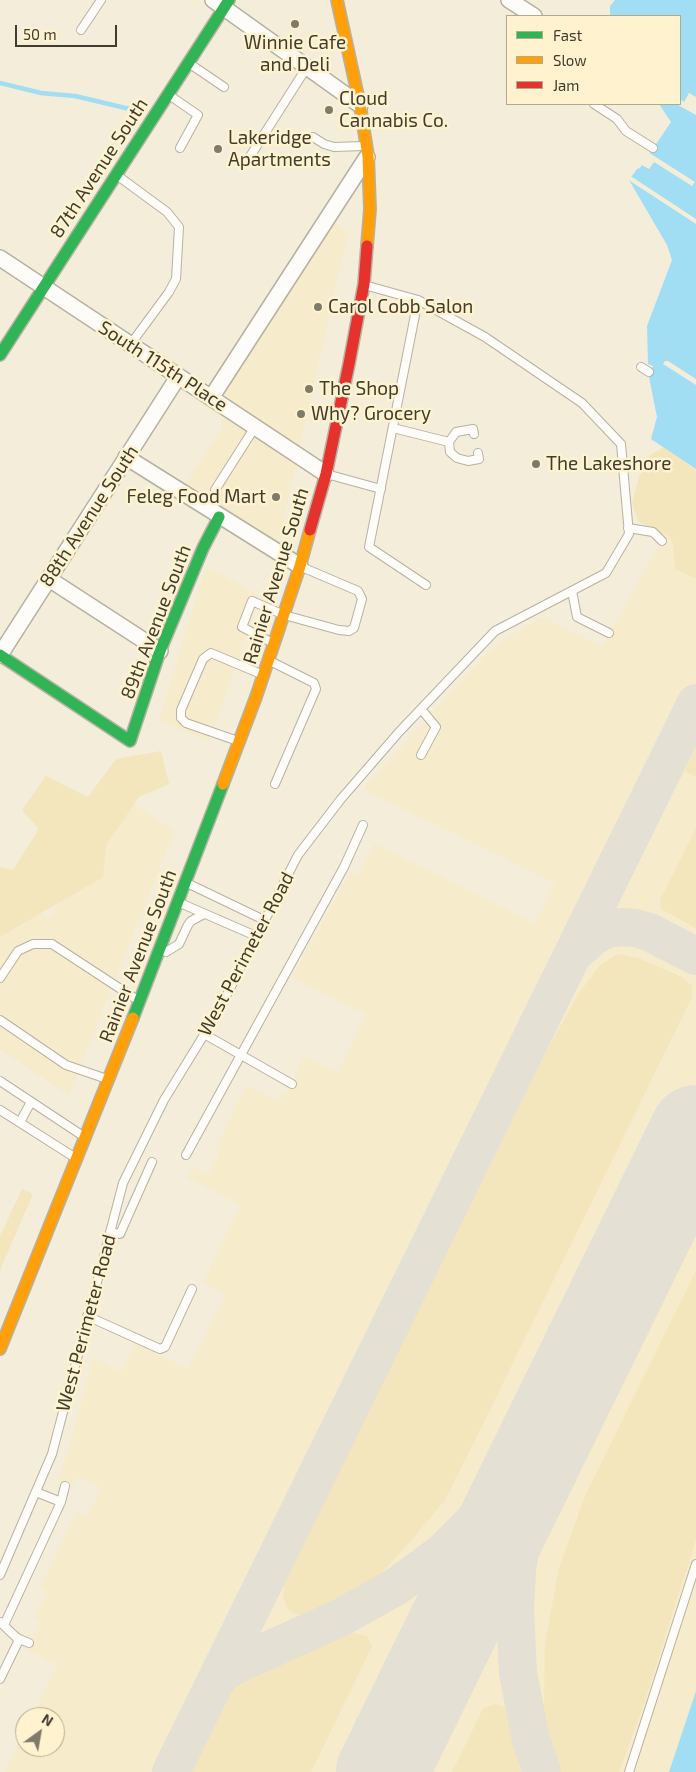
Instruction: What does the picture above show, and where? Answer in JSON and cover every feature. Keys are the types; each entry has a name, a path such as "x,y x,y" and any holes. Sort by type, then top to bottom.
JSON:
{"main road":[{"name":"Rainier Avenue South","path":"0,1349 109,1080 239,741 300,566 326,474 350,364 364,284 370,209 367,151 360,105 337,0"},
{"name":"87th Avenue South","path":"0,355 188,63 222,2"},
{"name":"89th Avenue South","path":"0,655 130,742 160,651 203,548 214,514"}],"street":[{"path":"509,0 532,15"},
{"path":"222,2 360,105"},
{"path":"211,398 367,151"},
{"name":"South 115th Place","path":"0,258 326,474"},
{"name":"88th Avenue South","path":"0,655 178,377"},
{"path":"126,457 214,514 300,566"},
{"path":"49,578 160,651"}],"lane":[{"path":"81,30 101,0"},
{"path":"188,63 224,87"},
{"path":"249,158 307,67"},
{"path":"168,94 198,114 180,148"},
{"path":"596,105 617,119 626,131 653,148"},
{"path":"313,137 324,144 334,147 367,151"},
{"path":"116,175 168,212 179,227 176,279 169,292 130,345"},
{"path":"364,284 418,300 369,547 426,585"},
{"name":"West Perimeter Road","path":"0,1575 52,1454 123,1183 164,1100 218,1012 298,855 342,799 399,732 495,631 606,573 628,534 621,444 582,403 485,337 418,300"},
{"path":"641,368 649,372"},
{"path":"214,514 215,490 255,427"},
{"path":"393,428 449,442"},
{"path":"474,434 473,429 456,432 449,442 450,452 457,458 468,461 479,459 478,453"},
{"path":"326,474 382,488"},
{"path":"628,528 653,532 662,541"},
{"path":"274,644 242,627 252,602 284,615 349,632 354,628 359,617 362,599 358,591 300,566"},
{"path":"572,591 576,617 609,633"},
{"path":"239,741 186,723 181,718 181,710 203,659 211,653 263,676"},
{"path":"268,660 314,683 316,689 275,784"},
{"path":"421,709 436,728 421,755"},
{"path":"186,1155 344,867 363,825"},
{"path":"186,882 264,920"},
{"path":"178,902 256,936"},
{"path":"156,959 179,944 191,921 204,914"},
{"path":"0,978 18,951 33,944 52,944 140,1001"},
{"path":"0,1020 66,1065 109,1080"},
{"path":"204,1034 292,1084"},
{"path":"0,1081 85,1137"},
{"path":"20,1122 31,1102"},
{"path":"0,1110 77,1158"},
{"path":"110,1232 120,1234 152,1162"},
{"path":"87,1316 160,1349 165,1347 192,1289"},
{"path":"29,1643 17,1638 2,1624 61,1502 65,1486"},
{"path":"36,1492 61,1502"},
{"path":"629,1772 696,1564"},
{"path":"0,1679 18,1642 17,1638"}],"shaded area":[{"path":"333,223 348,231 278,544 265,539 185,485 221,431 226,388"},
{"path":"664,447 696,470 696,579 675,569 673,543 667,536 638,521 632,503 639,477 650,455"},
{"path":"667,536 674,543 676,569 696,579 696,1691 669,1772 5,1772 15,1751 15,1757 65,1757 65,1707 37,1707 57,1665 26,1649 40,1621 35,1618 48,1592 40,1588 77,1512 87,1516 102,1488 82,1478 76,1478 71,1489 58,1482 72,1439 93,1357 121,1372 136,1343 188,1369 226,1295 203,1283 241,1205 187,1177 192,1167 209,1175 220,1151 216,1148 247,1086 279,1102 283,1094 287,1095 303,1057 338,1073 366,1014 292,977 351,871 359,875 374,844 535,923 555,883 363,789 486,654 522,628 542,617 602,647 658,546"},
{"path":"206,566 260,596 209,741 159,721"},
{"path":"696,747 696,777 685,771"},
{"path":"161,751 169,784 139,797 106,845 103,877 0,937 0,867 13,870 39,829 22,810 46,776 88,797 116,759"},
{"path":"127,800 174,831 69,1095 0,1049 0,936 23,903 49,919"},
{"path":"696,828 696,928 661,908 660,900"},
{"path":"617,954 638,958 682,977 692,986 692,997 445,1500 375,1580 340,1606 316,1617 302,1617 288,1609 283,1597 284,1583 544,1056 576,998 599,966"},
{"path":"22,1189 33,1194 0,1270 0,1236"},
{"path":"696,1271 696,1539 644,1704 619,1772 558,1772 544,1714 545,1644 559,1568 585,1496"},
{"path":"353,1633 367,1636 372,1646 311,1772 189,1772 238,1677"},
{"path":"495,1704 507,1708 527,1772 452,1772 483,1709"}],"water":[{"path":"615,0 696,0 696,469 651,439 657,417 648,376 653,366 648,364 647,326 672,260 667,245 629,180 637,169 640,168 671,122 660,105 681,105 681,15 610,15 610,6"},
{"path":"696,1691 696,1772 669,1772"}],"pier":[{"path":"689,93 696,97 696,115 678,105 681,105 681,100 684,102"},
{"path":"648,152 695,182 692,186 654,162 649,169 640,164"},
{"path":"629,175 696,219 696,224 627,179"},
{"path":"665,361 668,361 696,379 696,385 663,364"}],"waterway":[{"path":"0,83 41,93 75,96 134,110"}],"taxiway":[{"path":"171,1772 696,703"},
{"path":"573,954 595,935 608,929 622,927 649,932 696,956"},
{"path":"218,1679 225,1671 242,1662 340,1618 397,1586 443,1552 504,1490 556,1419"},
{"path":"542,1772 531,1740 518,1673 515,1611 517,1569 528,1506 546,1447"}],"runway":[{"path":"382,1772 696,1131"}],"traffic: fast":[{"path":"0,355 229,0"},
{"path":"0,655 130,741 160,651 203,548 219,517"},
{"path":"133,1018 223,784"}],"traffic: slow":[{"path":"337,0 360,105 368,156 370,209 367,246"},
{"path":"223,784 256,697 300,566 310,530"},
{"path":"0,1349 133,1018"}],"traffic: jam":[{"path":"310,530 326,474 349,364 364,284 367,246"}],"place":[{"name":"Winnie Cafe and Deli","path":"295,24"},
{"name":"Cloud Cannabis Co.","path":"329,110"},
{"name":"Lakeridge Apartments","path":"218,149"},
{"name":"Carol Cobb Salon","path":"318,307"},
{"name":"The Shop","path":"309,389"},
{"name":"Why? Grocery","path":"301,414"},
{"name":"The Lakeshore","path":"536,464"},
{"name":"Feleg Food Mart","path":"276,497"}]}
